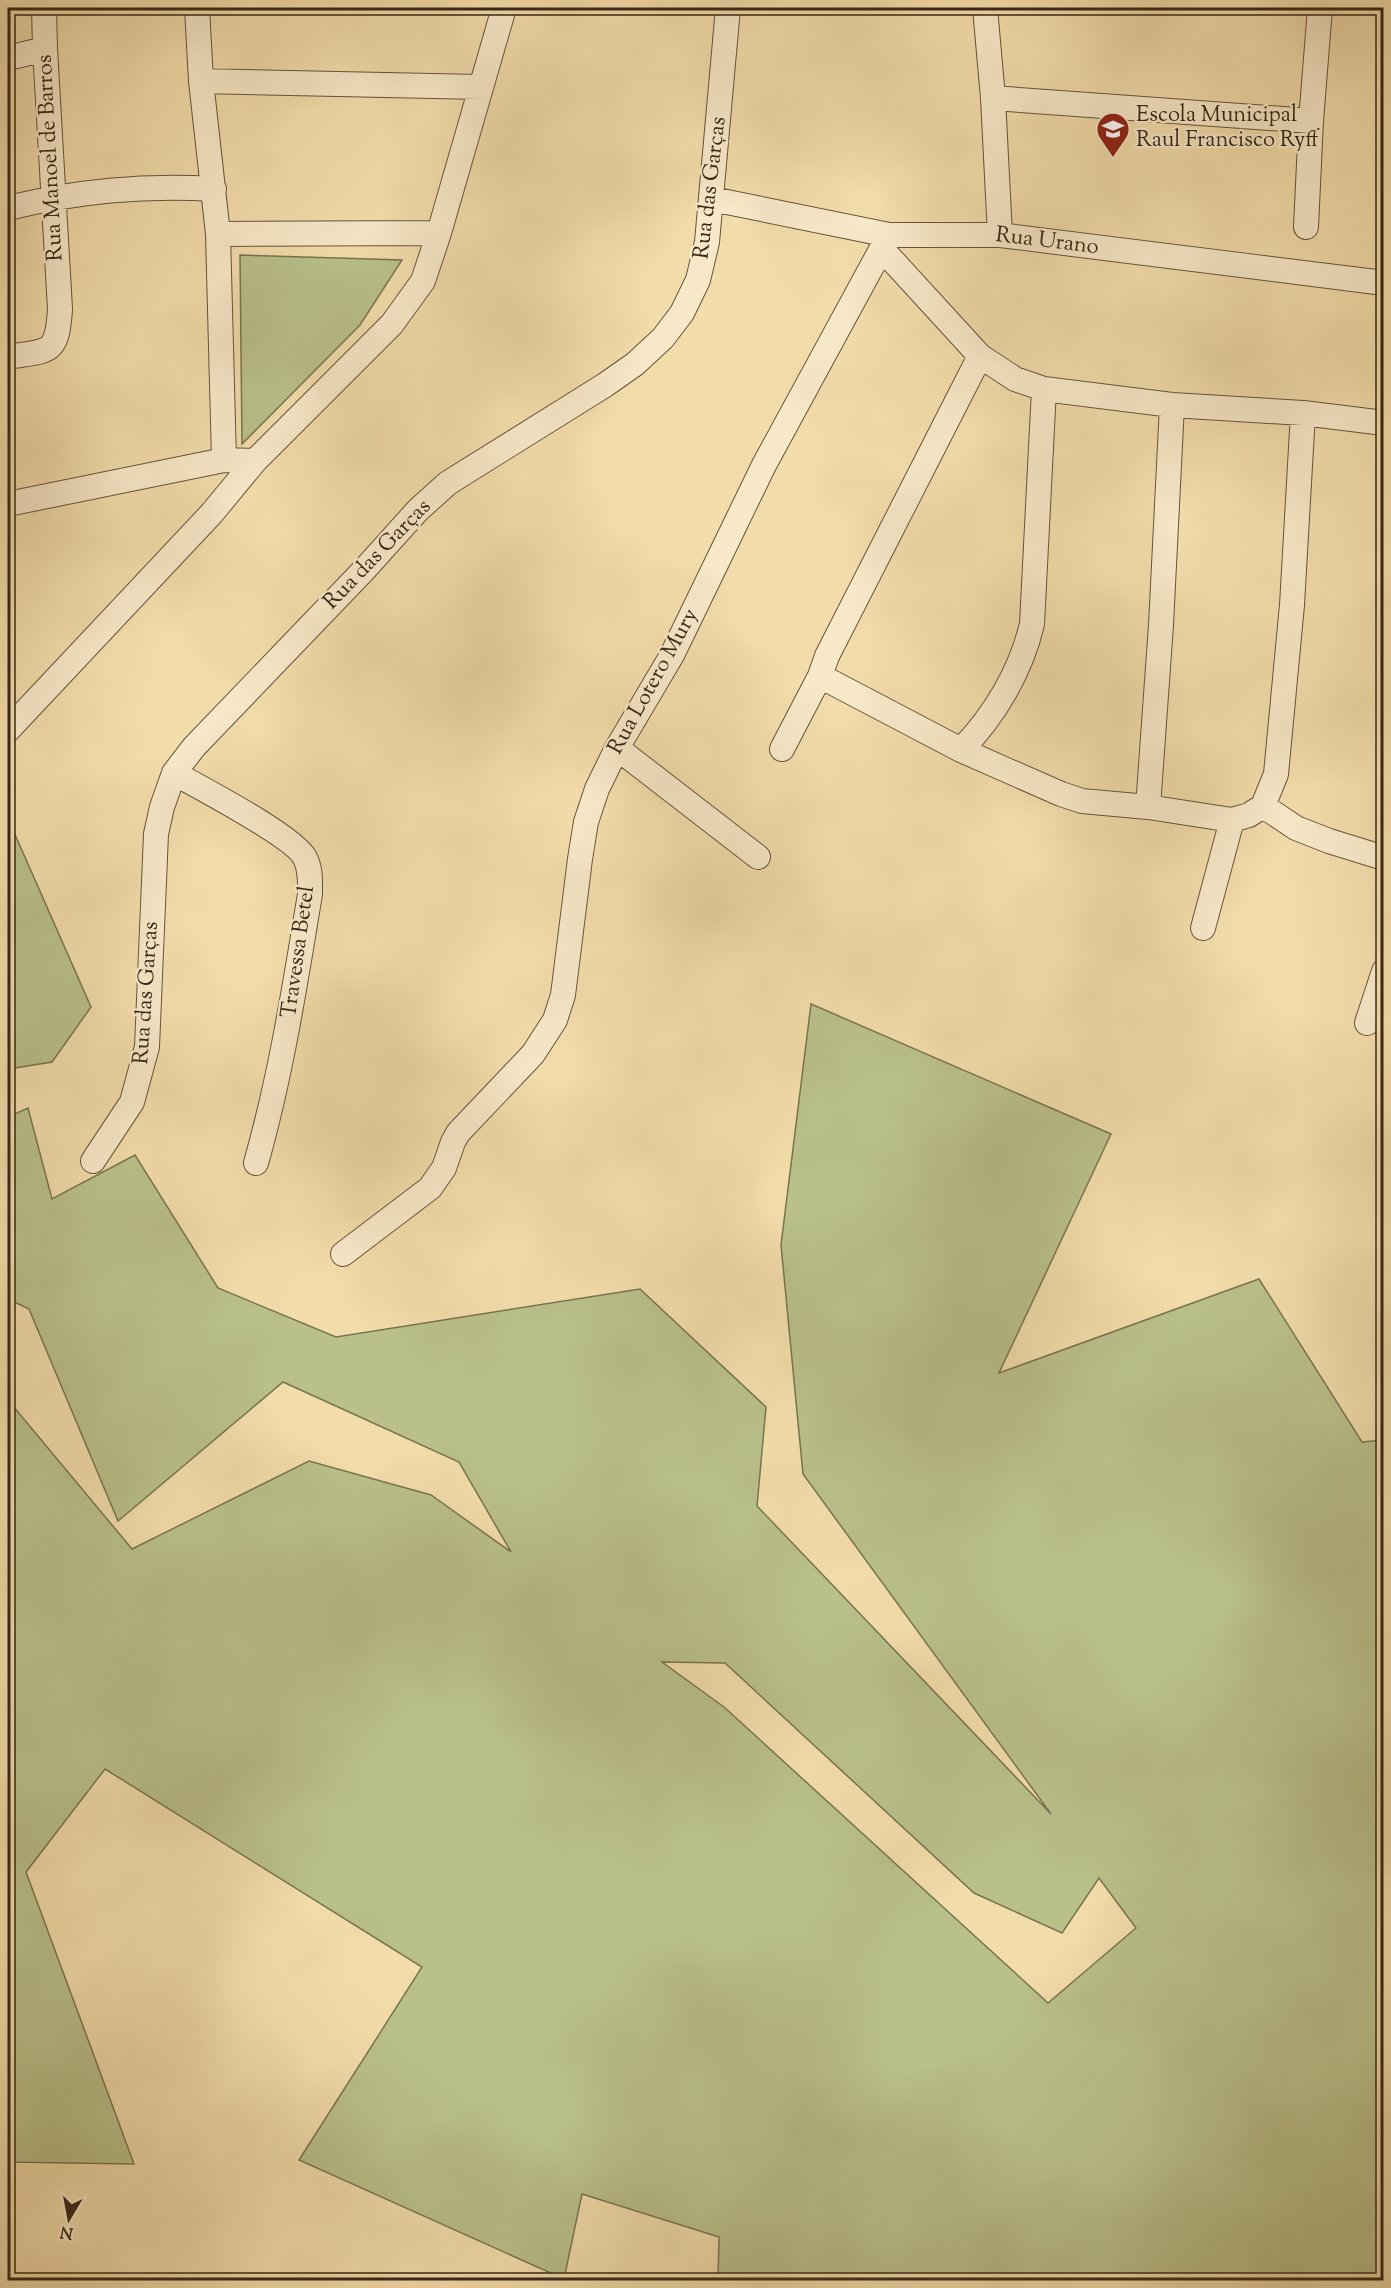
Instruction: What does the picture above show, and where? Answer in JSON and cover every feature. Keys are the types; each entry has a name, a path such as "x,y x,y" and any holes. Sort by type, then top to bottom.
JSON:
{"street":[{"name":"Rua Manoel de Barros","path":"8,357 47,349 59,333 60,309 44,8"},
{"path":"196,8 201,81 218,234 224,460"},
{"path":"8,730 212,513 255,461 392,324 423,281 504,8"},
{"name":"Rua das Garças","path":"93,1161 132,1102 147,1047 156,834 162,807 174,773 194,747 363,571 418,510 448,483 635,364 663,338 682,313 698,280 707,242 728,8"},
{"path":"985,8 993,98 1000,235"},
{"path":"1306,226 1320,8"},
{"path":"8,58 45,50"},
{"path":"201,81 481,87"},
{"path":"993,98 1311,121"},
{"path":"8,207 53,197 164,186 214,189"},
{"name":"Rua Urano","path":"712,199 885,242 1000,235 1383,283"},
{"path":"218,234 439,233"},
{"path":"885,242 980,356 1015,379 1044,389 1172,405 1303,413 1383,423"},
{"name":"Rua Lotero Mury","path":"343,1254 430,1188 444,1168 458,1132 533,1054 555,1020 563,995 586,822 597,789 617,748 672,655 764,465 885,242"},
{"path":"782,749 980,356"},
{"path":"961,750 979,730 1017,673 1031,632 1039,526 1044,389"},
{"path":"1148,807 1161,625 1172,405"},
{"path":"820,676 961,750 1082,801 1148,807 1232,820 1249,815 1263,806 1276,774 1292,605 1303,413"},
{"path":"8,504 224,460 255,461"},
{"path":"617,748 758,856"},
{"name":"Travessa Betel","path":"174,773 296,846 305,857 310,875 310,894 279,1078 256,1163"},
{"path":"1263,806 1296,828 1383,858"},
{"path":"1203,928 1232,820"},
{"path":"1367,1023 1383,971"}],"green space":[{"path":"240,255 402,260 360,325 242,444"},
{"path":"8,828 13,830 91,1007 52,1062 8,1069"},
{"path":"811,1004 1111,1134 999,1373 1259,1279 1362,1442 1383,1440 1383,2280 718,2280 719,2237 582,2194 564,2279 299,2160 422,1967 105,1769 26,1872 134,2164 8,2162 8,1400 132,1549 309,1461 431,1495 511,1552 459,1462 283,1382 118,1521 29,1309 8,1299 8,1117 28,1108 52,1199 135,1155 218,1288 336,1337 640,1289 766,1407 757,1506 1051,1814 803,1474 781,1245","holes":["662,1662 725,1663 974,1893 1062,1933 1099,1878 1136,1928 1048,2003 724,1707"]}],"place":[{"name":"Escola Municipal Raul Francisco Ryff","path":"1113,158"}]}
